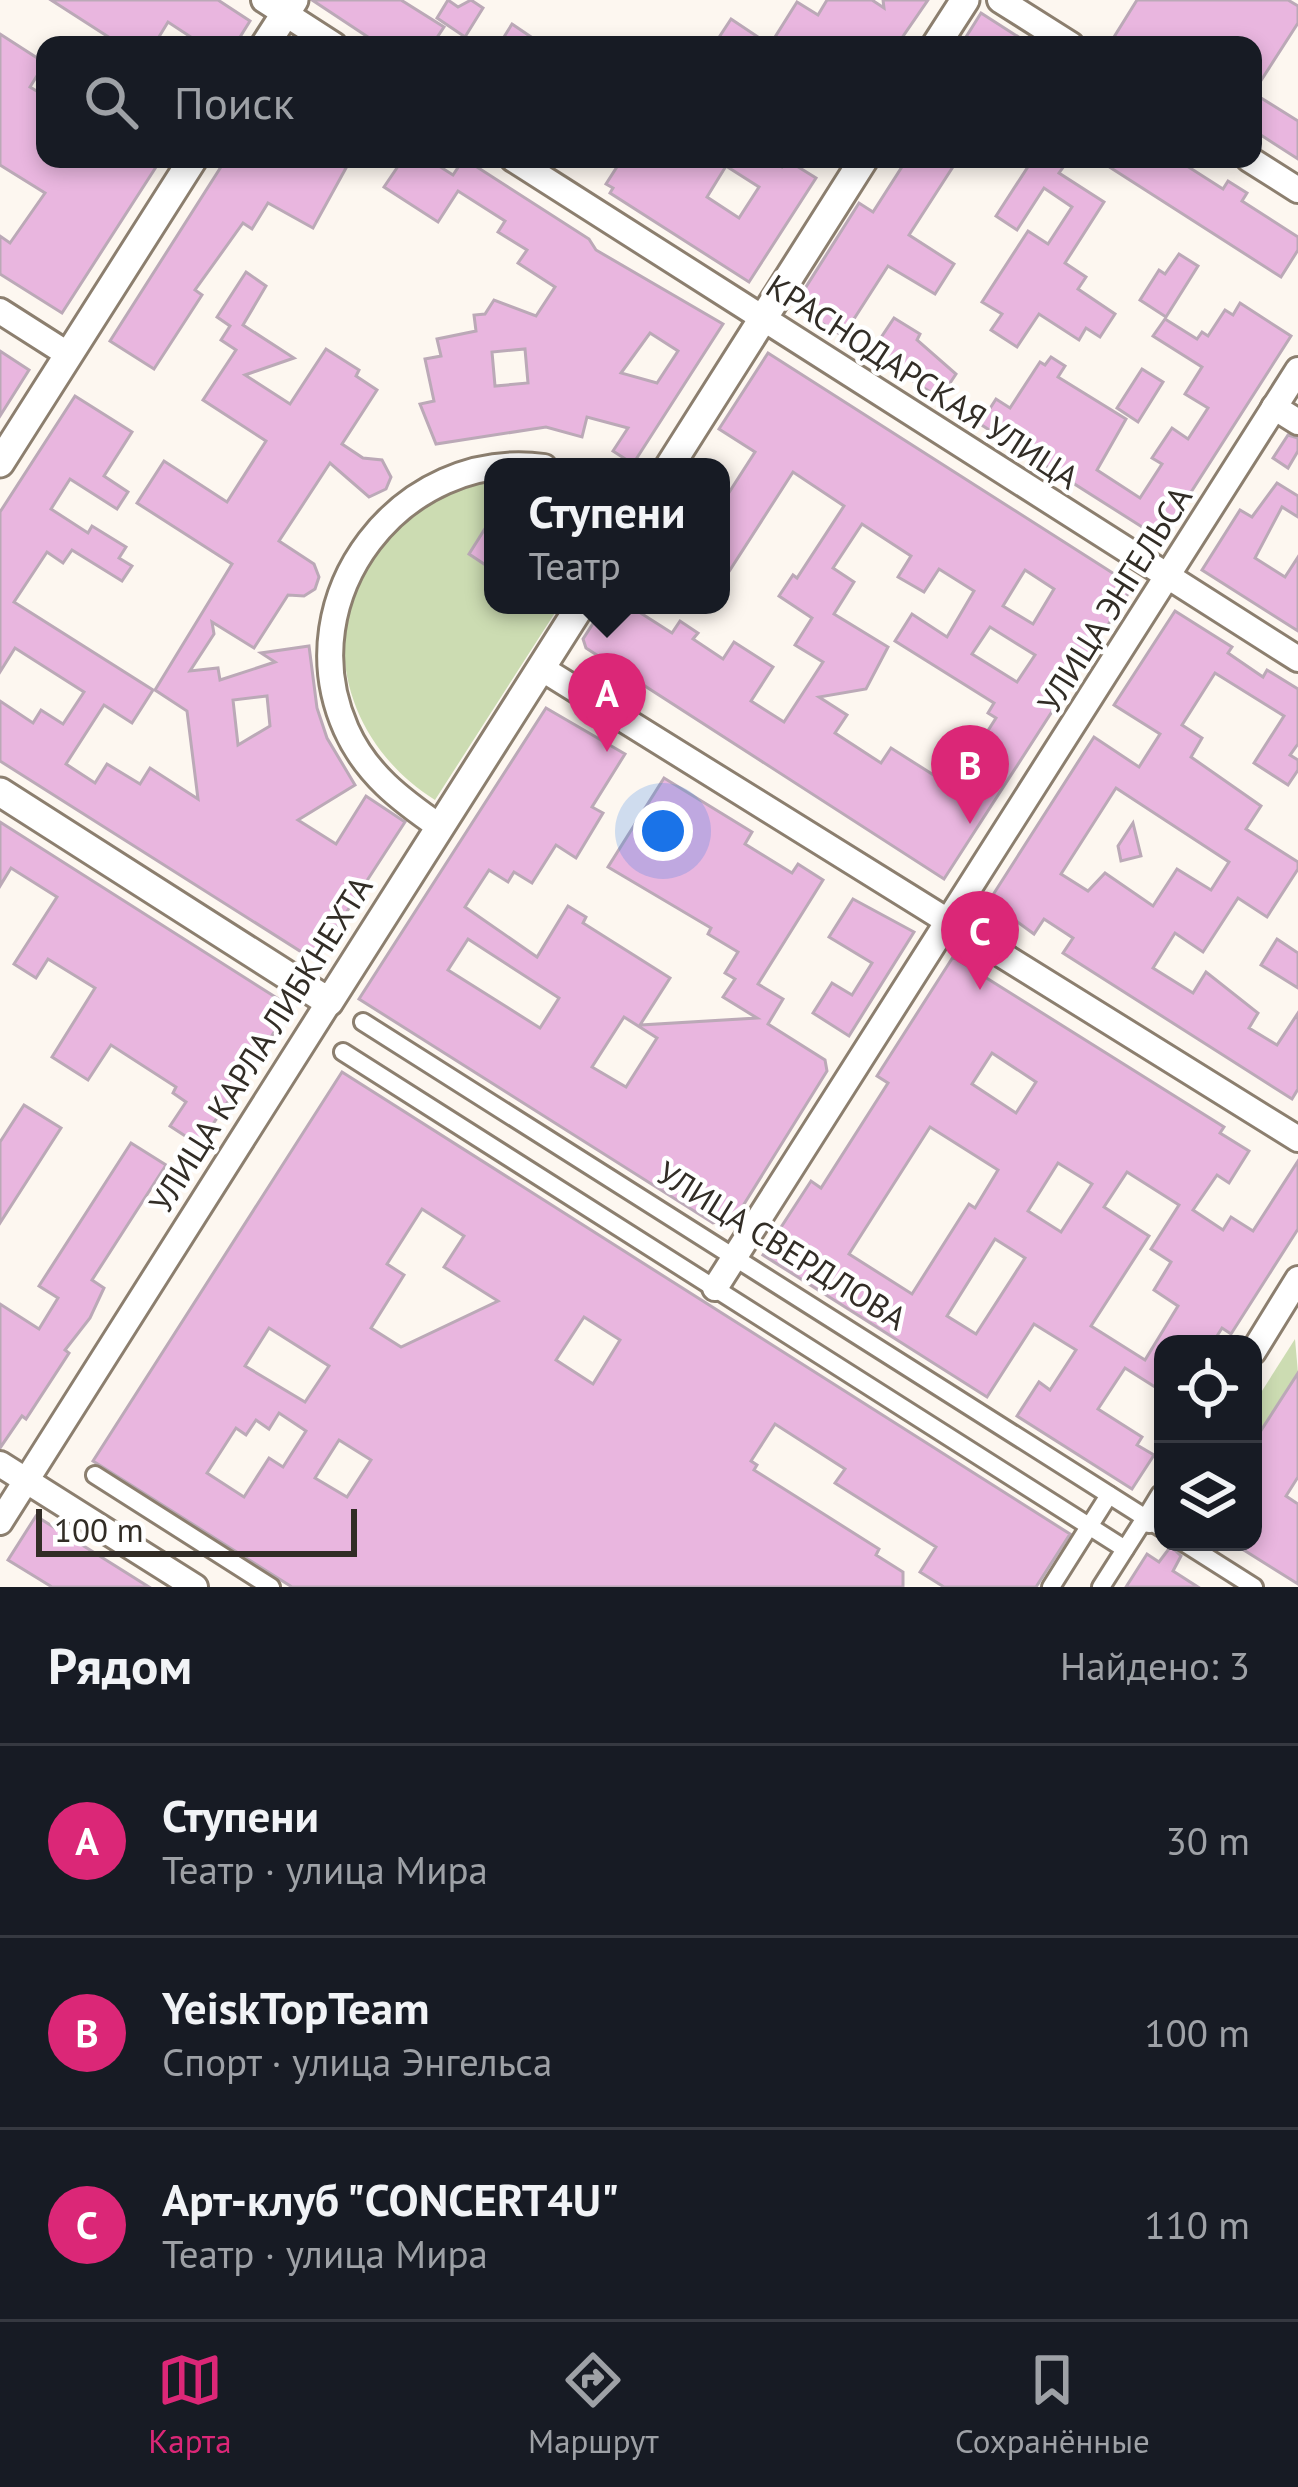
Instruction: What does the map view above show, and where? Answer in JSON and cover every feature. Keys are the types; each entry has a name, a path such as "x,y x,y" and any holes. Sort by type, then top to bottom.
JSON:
{"street":[{"path":"942,36 965,0"},
{"path":"1000,0 1057,36"},
{"path":"269,36 281,4 322,36"},
{"path":"1262,167 1298,190"},
{"path":"0,464 187,168"},
{"name":"КРАСНОДАРСКАЯ УЛИЦА","path":"527,168 1298,659"},
{"path":"675,458 858,168"},
{"path":"0,311 69,355"},
{"name":"УЛИЦА ЭНГЕЛЬСА","path":"715,1288 1298,370"},
{"path":"1274,407 1298,422"},
{"path":"440,827 386,787 345,728 330,657 337,603 364,546 409,500 484,470"},
{"name":"УЛИЦА КАРЛА ЛИБКНЕХТА","path":"0,1522 575,614"},
{"path":"541,668 1298,1139"},
{"path":"0,791 329,1002"},
{"name":"УЛИЦА СВЕРДЛОВА","path":"362,1022 1152,1523"},
{"path":"343,1052 1125,1549"},
{"path":"1262,1337 1298,1279"},
{"path":"0,1464 195,1587"},
{"path":"95,1475 271,1587"},
{"path":"1051,1587 1109,1496"},
{"path":"1101,1587 1125,1549 1152,1523"},
{"path":"1197,1551 1254,1587"}],"green space":[{"path":"484,482 484,614 554,614 435,800 377,746 347,678 344,641 350,604 364,568 388,533 410,513"},
{"path":"1295,1339 1298,1373 1262,1429 1262,1391"}],"building":[{"path":"51,0 218,0 250,21 241,36 189,36 168,22 159,36 107,36"},
{"path":"312,0 401,0 444,27 438,36 366,36"},
{"path":"448,0 458,7 471,0 483,8 466,36 437,18"},
{"path":"827,0 872,0 884,8 883,0 928,0 903,36 776,36 797,2 818,15"},
{"path":"1137,0 1288,0 1298,6 1298,23 1262,79 1262,36 1115,36"},
{"path":"981,13 1017,36 967,36"},
{"path":"731,19 756,36 720,36"},
{"path":"512,24 530,36 505,36"},
{"path":"0,34 36,57 36,77 30,87 36,91 36,168 155,168 62,313 0,274 0,236 10,243 45,193 0,165"},
{"path":"1262,99 1298,121 1298,159 1262,136"},
{"path":"220,168 346,168 313,228 268,203 252,229 243,223 195,290 202,295 154,369 110,341"},
{"path":"397,168 442,168 453,175 458,168 479,168 589,239 596,250 723,324 637,458 624,458 613,451 628,428 587,417 582,437 546,427 436,444 420,404 434,401 425,359 441,356 437,339 476,331 474,315 485,314 494,300 536,316 555,287 518,263 527,250 498,232 505,221 458,191 438,222 384,187","holes":["650,333 678,351 657,383 621,373","525,349 528,383 495,386 492,352"]},
{"path":"616,168 725,168 707,197 739,218 759,187 729,168 800,168 816,178 749,282 610,193 613,188 606,184"},
{"path":"901,168 952,168 909,235 954,264 935,294 888,266 843,336 800,310 799,298 859,203 873,212"},
{"path":"1027,168 1063,168 1059,173 1104,202 1065,263 1086,277 1078,289 1115,314 1100,337 1086,328 1079,340 1039,314 1017,347 991,330 1002,314 982,302 1028,231 1048,244 1072,207 1044,188 1017,230 996,216"},
{"path":"1111,168 1190,168 1223,189 1228,181 1247,193 1242,201 1298,237 1298,250 1281,277"},
{"path":"1179,254 1198,266 1166,317 1140,300 1159,270 1165,274"},
{"path":"246,272 266,286 243,325 294,358 245,375 290,404 326,349 359,370 356,376 377,390 342,444 363,458 382,460 391,477 386,489 369,497 330,463 279,541 314,564 319,577 315,589 304,596 288,595 254,648 212,622 214,634 190,671 218,668 220,680 275,662 261,653 309,646 317,708 327,738 355,785 298,820 336,844 366,796 405,822 318,956 311,958 0,761 0,701 33,723 41,710 63,724 84,692 15,648 0,672 0,512 75,396 132,432 104,476 128,492 117,509 70,479 51,509 88,533 92,526 126,547 119,558 132,566 122,581 72,550 63,563 47,552 14,602 153,690 132,723 104,705 66,764 95,783 107,764 140,784 150,768 198,799 187,711 155,690 232,564 137,503 164,461 227,502 266,441 203,400 236,350 221,340 230,326 217,317","holes":["267,696 270,726 238,745 233,700"]},
{"path":"1240,303 1291,336 1161,539 980,424 996,399 1010,408 1040,362 1045,365 1051,357 1065,366 1058,377 1126,419 1097,470 1140,498 1162,464 1152,458 1172,428 1188,439 1208,408 1185,394 1202,367 1153,336 1165,319 1197,339 1202,332 1208,336 1225,310 1233,315"},
{"path":"894,318 920,334 917,340 956,374 940,398 870,354"},
{"path":"0,351 29,370 0,416"},
{"path":"768,353 1133,586 944,879 586,648 583,639 599,614 642,614 672,633 680,621 698,633 693,639 723,659 734,642 773,667 751,701 784,722 823,662 795,645 812,618 779,596 793,575 797,578 844,506 793,472 730,570 730,491 755,452 719,429","holes":["862,524 911,556 898,577 924,592 939,569 974,591 947,637 912,614 895,641 994,703 988,713 996,718 966,765 957,760 943,781 891,748 881,763 835,733 847,715 819,697 866,689 888,647 834,614 854,582 833,568","1025,570 1054,589 1033,624 1003,606","990,627 1035,655 1017,682 972,654"]},
{"path":"1142,369 1163,382 1138,422 1117,408"},
{"path":"1288,435 1298,438 1298,451 1288,468 1273,458"},
{"path":"1277,483 1298,496 1298,517 1282,507 1255,558 1285,577 1298,557 1298,631 1202,570 1240,510 1252,517"},
{"path":"484,530 484,564 469,554"},
{"path":"1175,611 1232,647 1228,653 1263,677 1267,670 1298,689 1298,744 1290,755 1298,760 1298,770 1288,785 1254,763 1284,716 1215,673 1182,725 1202,738 1191,757 1261,806 1246,829 1298,862 1298,869 1267,917 1238,898 1203,952 1175,933 1153,968 1193,993 1206,972 1258,1013 1249,1028 1277,1045 1298,1013 1298,1089 1292,1099 1063,953 1073,938 1044,919 1034,934 989,901 1094,737 1139,767 1160,734 1114,705","holes":["1116,788 1229,862 1211,890 1177,869 1153,906 1105,873 1088,891 1061,874"]},
{"path":"546,708 625,754 592,807 603,813 576,858 556,845 532,883 514,872 508,882 489,870 465,907 537,957 568,906 586,917 583,923 670,978 640,1025 757,1018 723,997 735,979 725,973 738,952 708,934 711,928 608,867 664,778 752,832 745,844 792,873 798,864 823,880 758,984 783,999 768,1024 825,1060 827,1071 736,1217 713,1223 359,999","holes":["468,939 559,998 540,1028 448,970","624,1017 657,1038 626,1087 592,1067"]},
{"path":"0,822 291,1007 199,1145 170,1126 186,1102 173,1093 176,1087 111,1045 88,1080 52,1057 95,988 48,959 36,978 14,964 57,897 11,868 0,886"},
{"path":"1133,823 1141,856 1121,861 1118,846"},
{"path":"853,899 914,932 849,1036 813,1013 832,983 852,995 872,963 829,937"},
{"path":"1277,939 1298,953 1298,988 1261,965"},
{"path":"953,957 1224,1127 1220,1133 1249,1151 1229,1183 1217,1175 1193,1210 1223,1230 1231,1217 1253,1231 1298,1161 1298,1229 1231,1334 1222,1328 1218,1335 1160,1335 1178,1306 1154,1290 1171,1262 1151,1249 1179,1205 1127,1172 1104,1207 1149,1236 1091,1326 1145,1360 1154,1345 1154,1386 1125,1368 1098,1409 1142,1437 1137,1445 1154,1455 1132,1489 1017,1416 1039,1382 1050,1390 1076,1350 1034,1324 987,1397 763,1255 811,1181 821,1188 888,1083 877,1076","holes":["992,1053 1036,1082 1016,1113 972,1084","930,1127 998,1170 975,1208 969,1204 912,1294 849,1254","1058,1163 1092,1184 1061,1232 1028,1211","995,1239 1025,1258 976,1334 947,1316"]},
{"path":"342,1072 1070,1534 1036,1587 944,1587 920,1572 936,1547 835,1483 845,1469 775,1424 751,1461 757,1465 754,1470 879,1549 876,1555 903,1572 903,1587 292,1587 93,1461","holes":["422,1209 464,1236 444,1267 498,1301 401,1347 371,1328 404,1275 387,1264","584,1317 620,1340 593,1384 556,1360","269,1328 329,1366 305,1402 245,1366","279,1413 306,1431 283,1467 269,1458 244,1497 207,1473 236,1428 246,1435 256,1420 269,1429","339,1440 371,1460 347,1497 315,1478"]},
{"path":"24,1105 61,1128 0,1223 0,1142"},
{"path":"131,1143 166,1165 92,1280 104,1288 90,1318 65,1350 69,1353 26,1419 22,1416 0,1448 0,1304 39,1329 58,1298 39,1286"},
{"path":"1298,1373 1298,1477 1286,1496 1298,1504 1298,1584 1245,1551 1262,1551 1262,1429"},
{"path":"36,1516 149,1587 52,1587 8,1560"},
{"path":"1167,1551 1176,1551 1181,1556 1173,1571 1198,1587 1126,1587 1147,1554 1159,1562"}],"place":[{"name":"Ступени","path":"607,752"},
{"name":"YeiskTopTeam","path":"970,824"},
{"name":"Арт-клуб \"CONCERT4U\"","path":"980,990"}]}
